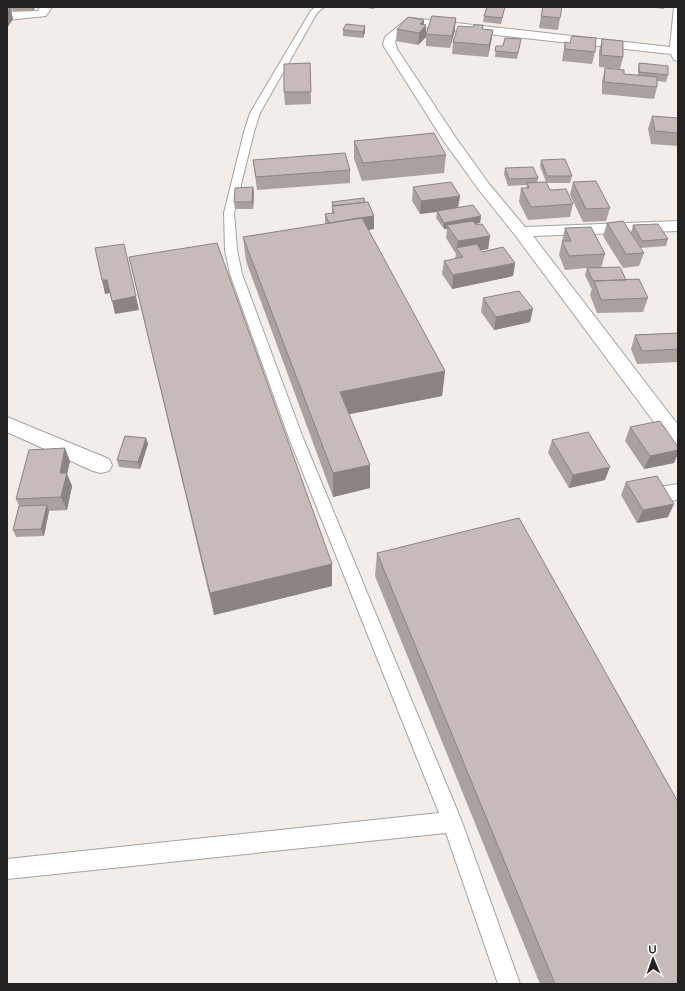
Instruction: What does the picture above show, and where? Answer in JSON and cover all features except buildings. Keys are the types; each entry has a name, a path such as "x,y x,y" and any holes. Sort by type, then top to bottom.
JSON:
{"street":[{"path":"7,16 42,14 46,7"},
{"path":"411,22 677,54 678,9"},
{"path":"423,12 388,40 389,45 458,152 484,187 521,232 678,440"},
{"path":"521,232 678,226"},
{"path":"7,424 101,465"}],"lane":[{"path":"320,7 314,12 255,113 229,213 231,250 236,274 296,438 452,822 509,984"},
{"path":"7,869 452,822"}]}
